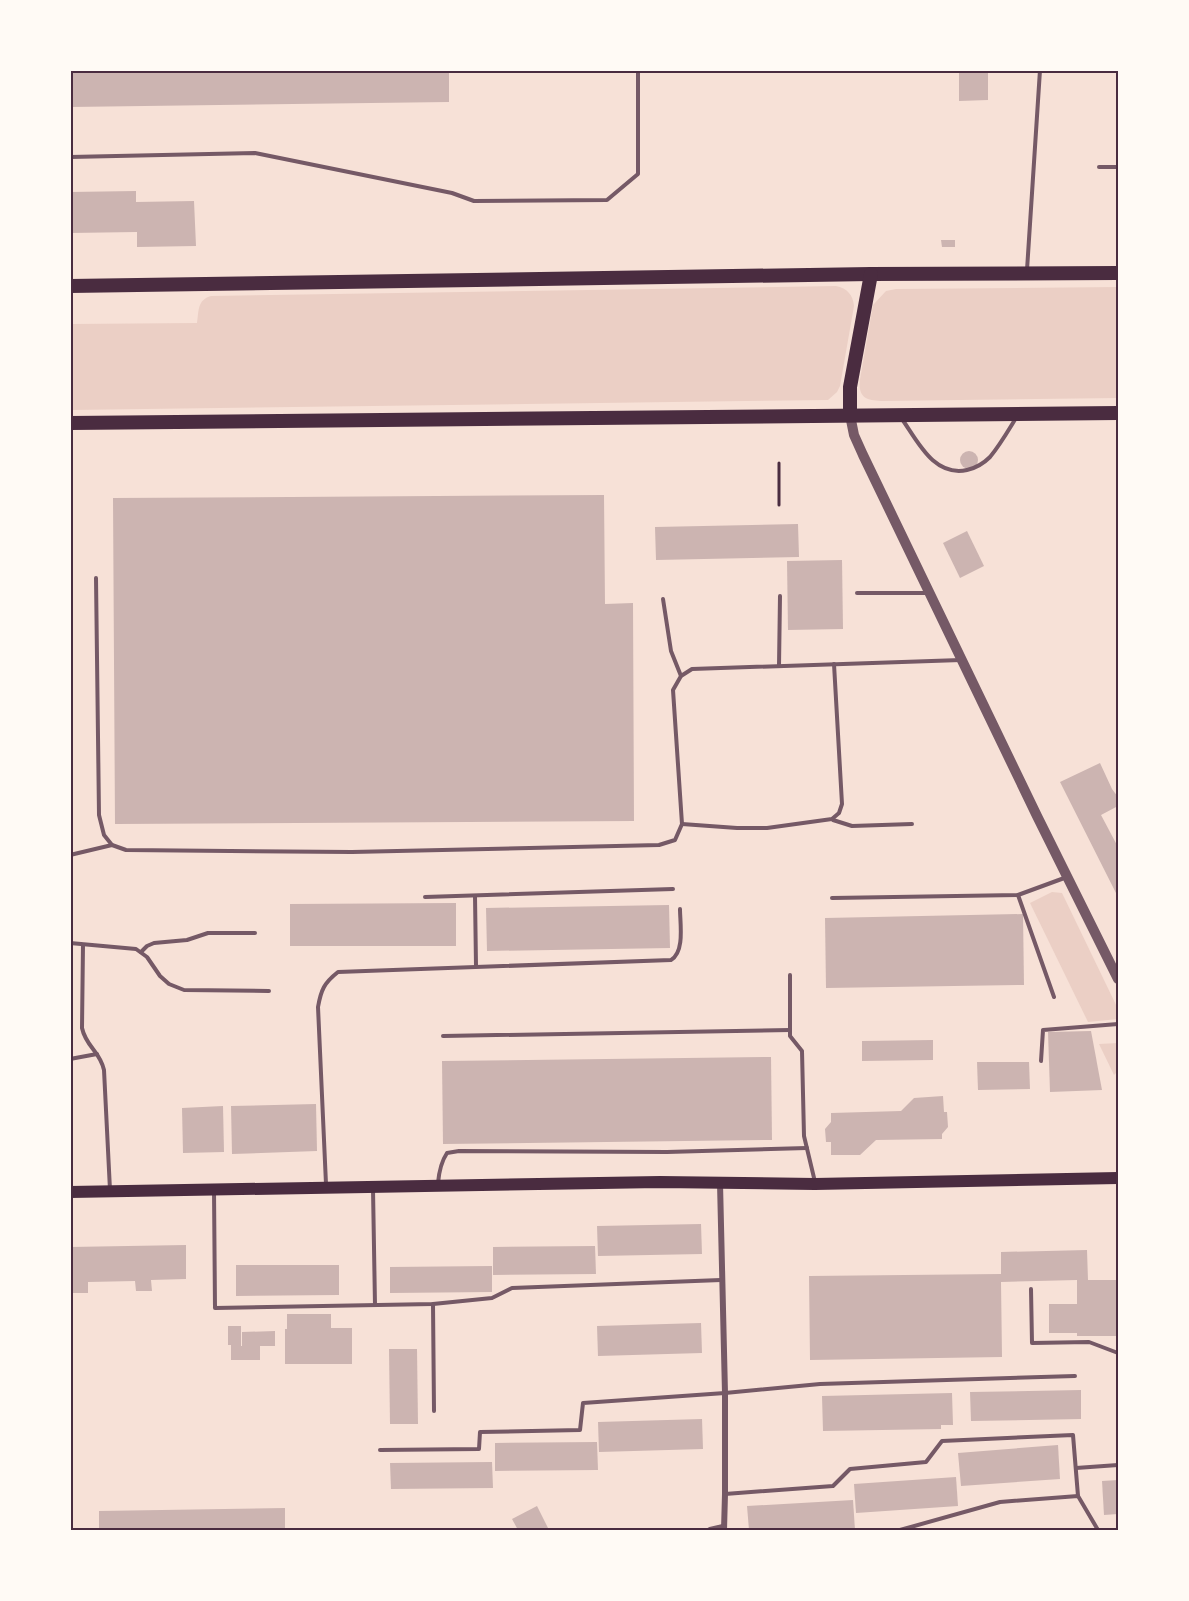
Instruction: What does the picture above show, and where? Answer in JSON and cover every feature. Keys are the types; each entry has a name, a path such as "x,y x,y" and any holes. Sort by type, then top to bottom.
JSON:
{"main road":[{"path":"70,286 871,274 1119,273"},
{"path":"850,416 850,387 871,274"},
{"path":"70,423 1119,413"},
{"path":"70,1192 720,1182 815,1184 1119,1178"}],"street":[{"path":"850,416 854,435 863,455 1119,979"},
{"path":"710,1530 724,1529 720,1182"}],"lane":[{"path":"70,157 255,153 452,193 474,201 607,201 638,174 638,70"},
{"path":"1027,273 1040,70"},
{"path":"1099,167 1119,167"},
{"path":"900,416 928,457 942,468 958,472 976,468 990,457 1019,414"},
{"path":"96,578 99,815 104,835 112,845 126,850 340,852 659,845 675,840 682,824 673,690 681,676 692,669 962,660"},
{"path":"857,593 929,593"},
{"path":"779,666 780,596"},
{"path":"663,599 671,651 681,676"},
{"path":"832,819 839,813 842,804 834,664"},
{"path":"682,824 767,828 832,819 852,826 912,824"},
{"path":"70,855 112,845"},
{"path":"832,898 1018,895 1068,876"},
{"path":"425,897 673,889"},
{"path":"1018,895 1054,997"},
{"path":"475,896 476,966"},
{"path":"326,1188 318,1007 321,992 328,980 338,972 671,960 677,957 680,950 680,909"},
{"path":"141,952 154,943 187,940 208,933 255,933"},
{"path":"70,943 136,949 147,957 168,984 184,990 269,992"},
{"path":"83,945 82,1028 84,1037 98,1054 104,1070 110,1191"},
{"path":"790,975 790,1036 802,1051 804,1136 815,1184"},
{"path":"1041,1061 1043,1030 1119,1024"},
{"path":"442,1036 790,1030"},
{"path":"70,1059 98,1054"},
{"path":"438,1186 443,1159 447,1153 459,1151 667,1152 807,1148"},
{"path":"373,1187 375,1305"},
{"path":"214,1189 215,1308 433,1304 492,1298 512,1288 721,1280"},
{"path":"1031,1289 1032,1343 1089,1342 1119,1353"},
{"path":"433,1304 434,1411"},
{"path":"380,1450 479,1449 480,1432 580,1430 583,1403 820,1384 1075,1376"},
{"path":"725,1494 833,1486 850,1469 926,1462 942,1441 1073,1435 1078,1496 1098,1530"},
{"path":"1076,1468 1119,1465"},
{"path":"900,1530 1000,1502 1078,1496"}],"path":[{"path":"779,463 779,505"}],"shaded area":[{"path":"836,286 849,293 854,306 840,386 828,400 71,410 71,324 197,323 201,303 211,296"},
{"path":"1118,287 1118,398 881,401 867,398 860,390 873,305 886,291 896,289"},
{"path":"1052,892 1062,893 1118,1009 1118,1019 1088,1022 1030,903"},
{"path":"1118,1043 1118,1071 1114,1075 1099,1044"}],"building":[{"path":"70,70 449,70 449,102 70,107"},
{"path":"959,70 988,70 988,100 959,101"},
{"path":"136,191 136,202 194,201 196,246 137,247 137,232 70,233 70,192"},
{"path":"941,240 955,240 955,247 942,247"},
{"path":"969,451 975,454 978,460 975,466 969,469 963,466 960,460 963,454"},
{"path":"604,495 605,604 633,603 634,821 115,824 113,498"},
{"path":"798,524 799,557 656,560 655,527"},
{"path":"967,531 984,566 960,578 943,543"},
{"path":"842,560 843,629 788,630 787,561"},
{"path":"1100,763 1118,797 1118,806 1101,815 1118,847 1118,897 1060,782"},
{"path":"456,903 456,946 290,946 290,904"},
{"path":"669,905 670,948 487,951 486,908"},
{"path":"1023,914 1024,985 826,988 825,918"},
{"path":"1091,1031 1102,1090 1050,1092 1048,1032"},
{"path":"933,1040 933,1060 862,1061 862,1041"},
{"path":"771,1057 772,1140 443,1144 442,1061"},
{"path":"977,1062 1029,1062 1030,1089 978,1090"},
{"path":"943,1096 948,1127 942,1134 942,1139 876,1140 860,1155 831,1155 831,1142 826,1142 825,1129 831,1122 831,1113 901,1111 914,1098"},
{"path":"316,1104 317,1151 232,1154 231,1106"},
{"path":"223,1106 224,1152 183,1153 182,1108"},
{"path":"701,1224 702,1254 598,1256 597,1226"},
{"path":"186,1245 186,1279 151,1280 152,1291 136,1291 135,1281 88,1282 88,1293 71,1293 70,1247"},
{"path":"595,1246 596,1274 493,1275 493,1247"},
{"path":"1087,1250 1088,1280 1118,1280 1118,1336 1049,1333 1049,1304 1077,1304 1077,1280 1001,1282 1002,1357 810,1360 809,1276 1001,1274 1001,1252"},
{"path":"236,1265 339,1265 339,1295 236,1296"},
{"path":"492,1266 492,1292 390,1293 390,1267"},
{"path":"287,1314 331,1314 331,1328 352,1328 352,1364 285,1364"},
{"path":"701,1323 702,1353 598,1356 597,1326"},
{"path":"228,1326 241,1326 241,1346 242,1332 275,1331 275,1346 260,1346 260,1360 231,1360"},
{"path":"389,1349 417,1349 418,1424 390,1424"},
{"path":"1081,1390 1081,1419 971,1421 970,1392"},
{"path":"952,1393 953,1425 941,1425 941,1429 823,1431 822,1396"},
{"path":"702,1419 703,1449 599,1452 598,1422"},
{"path":"597,1442 598,1470 495,1471 495,1443"},
{"path":"1058,1445 1060,1479 961,1486 958,1453"},
{"path":"492,1462 493,1488 391,1489 390,1463"},
{"path":"956,1477 958,1506 856,1513 854,1484"},
{"path":"1118,1480 1118,1514 1104,1515 1102,1481"},
{"path":"853,1500 855,1530 749,1530 747,1506"},
{"path":"537,1506 548,1528 518,1530 512,1519"},
{"path":"285,1508 285,1530 99,1530 99,1511"}]}
